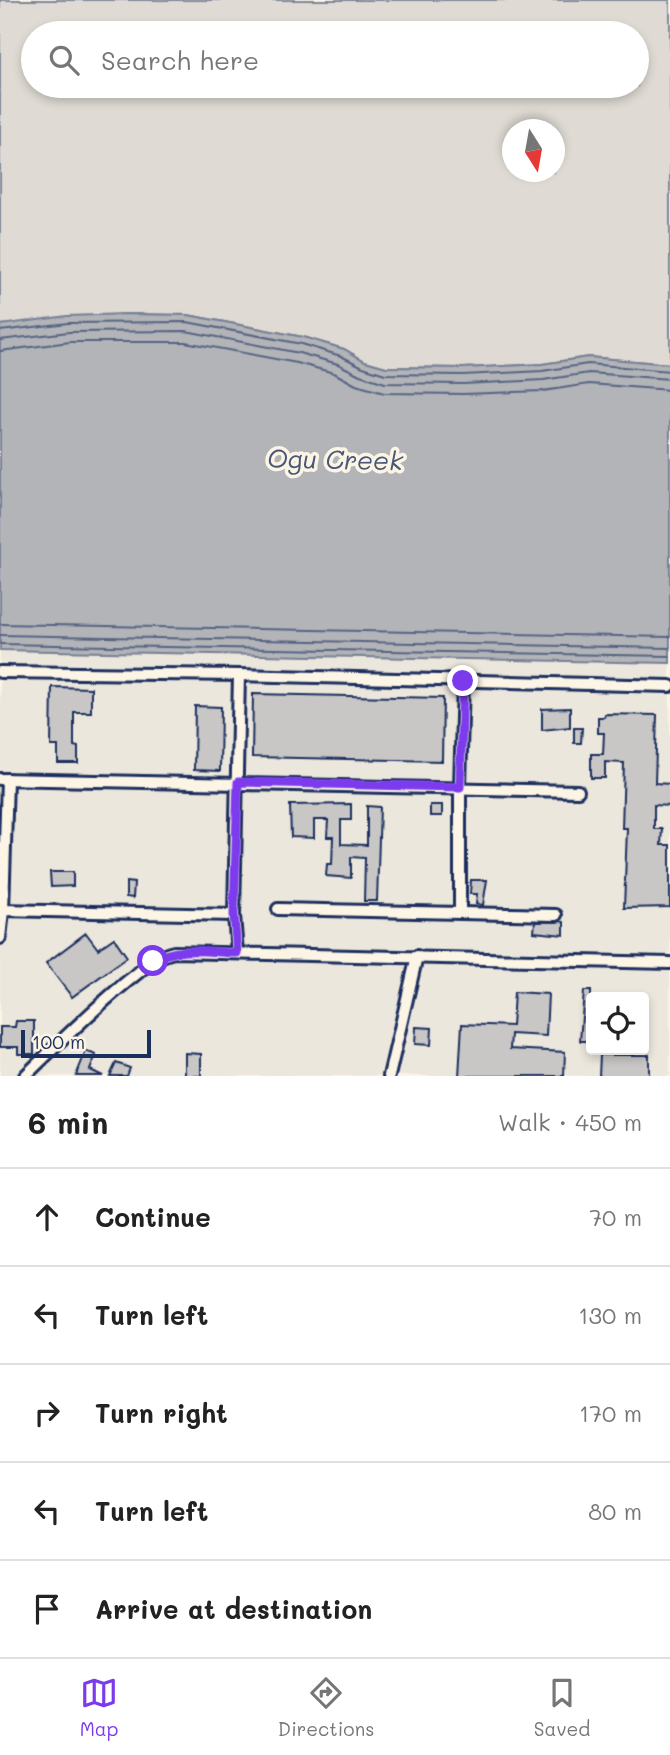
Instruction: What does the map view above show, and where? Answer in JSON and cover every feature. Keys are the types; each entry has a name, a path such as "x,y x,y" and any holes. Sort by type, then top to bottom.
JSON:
{"lane":[{"path":"0,672 670,686"},
{"path":"237,953 234,915 239,675"},
{"path":"460,912 463,681"},
{"path":"0,938 3,779 578,791"},
{"path":"278,909 556,915"},
{"path":"1,911 234,915"},
{"path":"25,1076 84,1017 163,954 187,951 670,963"},
{"path":"389,1076 416,956"}],"shaded area":[{"path":"0,0 670,0 670,364 588,357 542,364 463,368 386,367 365,361 344,349 303,337 188,315 126,314 0,325"},
{"path":"0,650 670,663 670,1076 0,1076"}],"water":[{"name":"Ogu Creek","path":"188,315 303,337 344,349 365,361 386,367 463,368 542,364 588,357 670,364 670,663 0,650 0,325 67,316"}],"building":[{"path":"52,687 91,688 91,712 74,712 74,746 78,747 78,763 58,763 58,746 51,746"},
{"path":"253,694 443,698 442,761 252,757"},
{"path":"195,706 221,707 220,771 194,770"},
{"path":"570,708 570,727 542,730 542,709"},
{"path":"605,714 657,715 655,783 670,784 670,806 654,805 654,829 662,829 661,845 670,845 670,907 624,908 627,828 622,828 624,763 605,762 605,778 591,778 591,754 603,754 604,733 598,733 598,717 604,717"},
{"path":"574,728 582,728 581,743 574,743"},
{"path":"351,804 351,820 341,820 341,844 367,845 367,806 380,807 377,901 364,901 365,858 351,857 351,878 326,876 327,864 332,864 333,837 327,837 328,820 314,820 314,838 291,837 290,805"},
{"path":"430,805 442,805 442,816 430,816"},
{"path":"50,872 73,872 73,886 51,887"},
{"path":"471,880 487,880 483,905 476,904 477,894 470,894"},
{"path":"126,882 134,883 133,898 126,897"},
{"path":"535,922 564,922 564,935 534,932"},
{"path":"86,933 98,949 114,938 127,957 72,997 46,963"},
{"path":"584,991 591,991 586,992 586,1041 580,1041"},
{"path":"514,992 548,994 546,1036 511,1034 510,1049 565,1052 564,1076 459,1076 462,1024 512,1026"},
{"path":"16,1021 34,1021 34,1054 18,1054 18,1047 0,1047 0,1027 15,1027"},
{"path":"416,1027 432,1028 431,1045 415,1044"},
{"path":"86,1051 96,1055 90,1070 103,1076 76,1076"},
{"path":"185,1053 201,1054 201,1076 185,1076"},
{"path":"600,1055 649,1055 649,1076 599,1076"},
{"path":"116,1063 130,1068 127,1076 110,1076"}],"route":[{"path":"153,961 163,954 174,952 237,953 234,915 238,782 460,787 463,681"}]}
